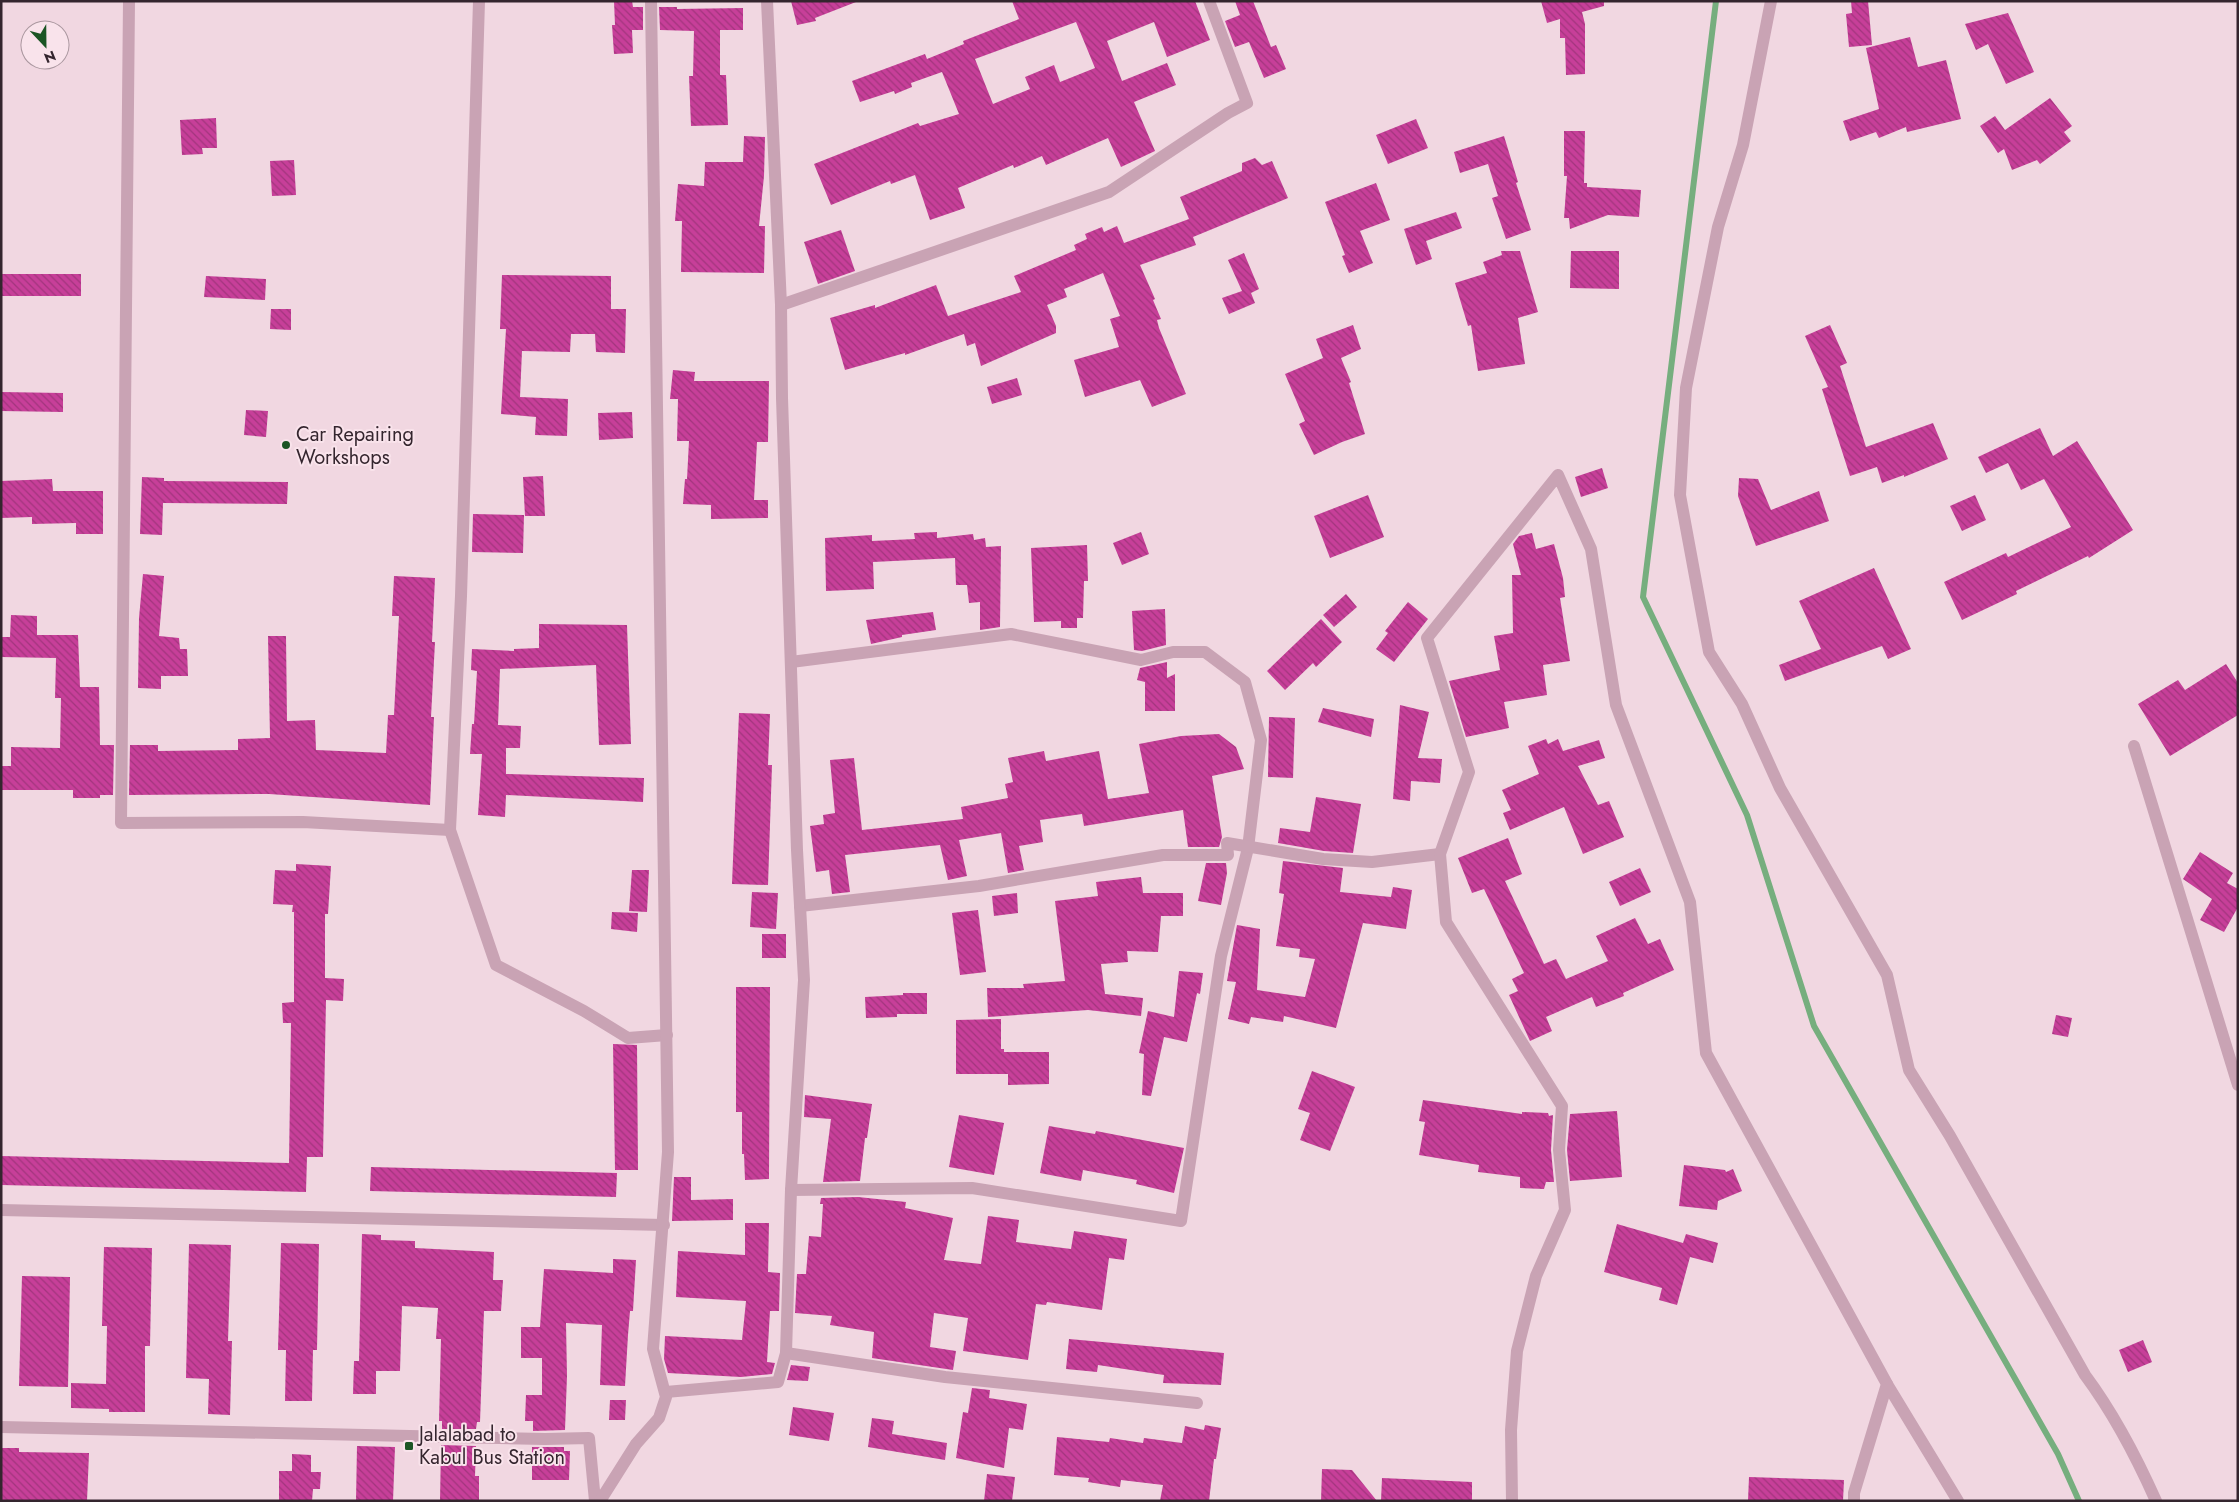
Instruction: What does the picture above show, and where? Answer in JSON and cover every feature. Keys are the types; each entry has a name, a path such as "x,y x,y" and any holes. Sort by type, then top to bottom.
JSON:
{"street":[{"path":"129,1 121,823 303,822 450,830"},
{"path":"479,1 461,586 450,830 496,964 584,1011 628,1038 667,1035"},
{"path":"600,1501 636,1444 659,1418 666,1392 653,1348 664,1225 668,1152 651,1"},
{"path":"666,1392 778,1382 786,1352 791,1190 804,980 791,662 782,305 767,1"},
{"path":"782,305 1109,192 1228,113 1247,103 1209,1"},
{"path":"1771,1 1744,145 1718,227 1686,388 1680,495 1708,652 1742,704 1780,788 1887,975 1909,1070 1955,1145 2085,1375 2105,1402 2137,1460 2156,1501"},
{"path":"1512,1501 1511,1430 1517,1351 1536,1276 1565,1210 1559,1150 1562,1106 1446,922 1440,854 1468,772 1427,638 1558,475 1591,548 1616,705 1690,902 1706,1053 1887,1384 1958,1501"},
{"path":"791,662 1011,634 1141,660 1173,652 1206,652 1245,682 1261,740 1248,848 1221,956 1182,1222 972,1188 791,1190"},
{"path":"2134,746 2238,1085"},
{"path":"800,906 979,886 1164,854 1228,855 1228,843 1248,848 1323,859 1372,862 1440,854"},
{"path":"1,1210 664,1225"},
{"path":"786,1352 945,1377 1197,1403"},
{"path":"1854,1501 1854,1492 1887,1384"},
{"path":"1,1427 545,1439 589,1438 595,1501"}],"building":[{"path":"614,1 632,1 633,7 643,7 643,30 632,30 633,53 614,54 612,25 615,25"},
{"path":"791,1 856,2 815,18 816,21 797,25"},
{"path":"1012,1 1195,1 1210,40 1167,57 1154,22 1107,41 1122,81 1167,63 1176,85 1134,102 1155,151 1121,167 1108,138 1046,165 1042,156 1014,168 1013,165 958,188 965,208 930,220 915,175 891,184 890,181 831,205 814,164 918,123 920,126 959,114 942,72 911,83 912,87 895,94 894,91 860,102 852,81 925,54 927,59 964,44 963,41 1019,19","holes":["1076,22 1095,68 1060,82 1054,65 1025,77 1030,89 993,104 975,59"]},
{"path":"1235,1 1253,1 1271,47 1276,45 1286,69 1264,78 1249,42 1235,47 1225,21 1240,15"},
{"path":"1541,1 1604,1 1604,6 1582,12 1585,24 1585,74 1566,75 1565,38 1560,38 1560,19 1547,23"},
{"path":"1851,1 1868,1 1872,45 1849,47 1846,14 1852,13"},
{"path":"659,7 677,7 677,9 743,8 743,30 720,30 720,75 726,75 728,125 691,126 689,76 693,76 694,31 660,30"},
{"path":"2008,13 2034,72 2006,84 1988,44 1976,50 1965,24"},
{"path":"1910,37 1918,67 1946,60 1961,119 1907,132 1906,127 1879,138 1876,132 1850,141 1843,121 1879,109 1866,48"},
{"path":"2050,98 2072,126 2064,132 2071,141 2040,164 2037,160 2012,170 2004,149 1998,153 1980,126 1995,116 2005,130"},
{"path":"216,118 217,148 202,148 203,154 182,155 180,120"},
{"path":"1416,119 1428,148 1388,164 1376,135"},
{"path":"1564,131 1585,131 1584,183 1587,183 1587,187 1641,190 1639,217 1608,215 1570,229 1569,218 1564,218 1567,176 1564,176"},
{"path":"744,136 765,137 764,176 759,226 765,226 764,273 681,272 682,221 675,221 678,184 704,186 705,162 743,162"},
{"path":"1504,136 1531,230 1506,239 1492,198 1498,196 1488,164 1460,173 1454,152"},
{"path":"1255,158 1262,165 1272,161 1288,198 1193,237 1196,245 1140,265 1155,299 1153,300 1161,319 1157,320 1159,328 1186,394 1152,407 1140,380 1085,397 1074,360 1119,347 1110,319 1120,316 1103,273 1064,289 1067,297 1047,305 1056,326 1056,333 981,366 975,343 967,346 964,334 905,355 905,353 845,370 830,318 875,305 875,308 936,285 948,316 1021,292 1014,276 1076,250 1074,245 1087,239 1085,234 1102,227 1104,232 1117,226 1124,243 1189,219 1180,197 1242,171 1242,163"},
{"path":"294,160 296,195 272,196 270,161"},
{"path":"1376,183 1390,220 1360,231 1373,263 1349,273 1342,256 1345,255 1325,202"},
{"path":"1456,212 1462,228 1426,241 1432,259 1416,265 1404,229"},
{"path":"841,230 855,271 818,284 804,242"},
{"path":"1501,251 1520,251 1538,312 1518,318 1525,364 1478,371 1471,325 1468,326 1455,283 1487,273 1483,262 1502,255"},
{"path":"1571,251 1619,251 1619,289 1570,288"},
{"path":"1244,253 1259,289 1251,293 1255,303 1229,314 1222,298 1242,291 1228,260"},
{"path":"1,274 81,274 81,296 1,296"},
{"path":"502,275 611,276 611,309 626,309 625,353 596,352 595,334 571,334 570,352 522,351 520,397 568,399 567,436 535,435 536,417 501,414 506,329 500,329"},
{"path":"206,276 266,279 265,300 204,297"},
{"path":"271,309 291,309 291,330 270,329"},
{"path":"1353,325 1361,349 1341,358 1351,382 1349,383 1365,434 1314,455 1299,424 1305,421 1285,374 1323,358 1316,339"},
{"path":"1830,325 1847,363 1840,366 1866,447 1933,423 1948,459 1904,477 1904,475 1882,483 1877,467 1850,476 1822,389 1828,387 1805,336"},
{"path":"673,370 695,372 694,381 769,381 768,442 757,442 754,500 768,500 768,518 711,519 711,505 683,504 685,479 687,479 689,441 677,441 678,399 670,399"},
{"path":"1017,378 1022,395 992,404 987,387"},
{"path":"1,392 63,393 63,412 1,411"},
{"path":"246,410 268,411 266,437 244,435"},
{"path":"632,412 633,438 599,440 598,413"},
{"path":"2040,428 2053,456 2077,441 2133,530 2089,558 2088,556 2016,591 2017,594 1962,620 1944,582 2006,553 2008,557 2071,527 2044,479 2021,490 2008,463 1986,473 1978,457"},
{"path":"1602,468 1608,488 1581,497 1575,477"},
{"path":"543,476 545,516 525,516 523,477"},
{"path":"142,477 164,478 164,481 288,482 287,504 163,503 162,535 140,534"},
{"path":"1739,478 1758,479 1771,510 1819,491 1829,521 1756,546 1738,496"},
{"path":"52,479 53,491 103,491 103,534 76,534 76,523 32,524 32,517 1,518 1,481"},
{"path":"1368,495 1384,537 1330,558 1314,516"},
{"path":"1975,495 1986,520 1962,531 1950,506"},
{"path":"473,514 524,515 523,553 472,552"},
{"path":"937,532 937,538 973,534 974,540 985,538 986,547 1001,546 1000,627 980,630 980,602 969,603 967,585 956,585 955,558 873,562 874,589 826,591 825,538 872,535 872,541 915,539 914,533"},
{"path":"1141,532 1149,554 1122,565 1113,543"},
{"path":"1532,533 1536,549 1554,544 1563,578 1565,597 1560,598 1570,661 1543,665 1547,695 1504,702 1509,728 1466,737 1449,681 1500,670 1494,636 1513,633 1512,575 1521,575 1513,544 1519,536"},
{"path":"1087,545 1088,581 1084,581 1083,618 1077,618 1077,628 1061,628 1061,621 1034,622 1031,548"},
{"path":"1874,568 1911,649 1888,659 1882,646 1785,681 1779,665 1821,649 1799,601"},
{"path":"143,574 164,576 159,636 179,638 180,649 187,649 188,676 161,676 161,689 138,688 139,618"},
{"path":"394,576 435,578 432,642 435,642 431,717 434,717 430,805 269,794 129,795 130,745 158,745 158,751 238,750 238,739 270,738 268,636 286,636 287,721 315,720 316,750 386,753 388,715 394,715 399,616 392,616"},
{"path":"1346,594 1357,607 1334,627 1323,615"},
{"path":"1408,602 1428,619 1394,662 1376,649 1388,633 1385,631"},
{"path":"1165,609 1166,645 1142,651 1134,650 1132,611"},
{"path":"933,612 936,630 902,635 902,637 871,644 866,620"},
{"path":"11,615 37,616 37,635 78,635 80,687 99,687 100,745 114,745 113,795 100,795 100,798 73,798 73,790 1,790 1,766 11,766 11,747 60,748 61,698 55,698 56,658 1,657 1,637 10,637"},
{"path":"1321,619 1342,642 1316,667 1313,663 1285,690 1267,671"},
{"path":"539,624 627,625 631,744 599,745 596,665 500,669 498,725 521,726 520,748 506,748 506,774 644,778 643,802 506,795 505,817 478,815 482,754 470,754 477,671 471,670 472,649 514,651 514,649 539,648"},
{"path":"1167,662 1167,678 1175,674 1175,711 1145,711 1145,682 1137,680 1140,668"},
{"path":"2226,664 2238,683 2238,715 2170,756 2138,704 2178,680 2185,690"},
{"path":"1400,705 1429,712 1418,758 1442,759 1440,783 1411,781 1410,801 1393,799"},
{"path":"1323,708 1374,719 1371,737 1318,722"},
{"path":"739,713 770,714 768,765 772,765 768,885 732,884"},
{"path":"1269,717 1295,718 1293,778 1268,777"},
{"path":"1219,734 1236,747 1244,769 1212,776 1222,837 1219,847 1188,847 1183,810 1084,826 1082,814 1040,820 1043,842 1019,846 1024,870 1008,873 1001,833 959,840 967,876 948,880 940,845 845,855 850,892 832,894 829,870 816,872 810,826 824,824 823,815 835,813 830,760 854,758 862,830 963,819 961,807 1008,798 1005,784 1013,782 1008,758 1044,751 1046,761 1099,751 1108,799 1149,793 1139,744 1181,736"},
{"path":"1546,739 1548,744 1558,739 1563,751 1599,740 1605,758 1578,766 1598,805 1609,801 1624,837 1583,854 1564,807 1510,830 1503,813 1511,810 1502,790 1539,774 1528,746"},
{"path":"1316,797 1361,804 1353,853 1324,851 1278,843 1280,828 1310,832"},
{"path":"1508,838 1522,874 1505,881 1544,964 1556,959 1566,979 1608,961 1596,936 1635,918 1648,944 1660,939 1674,970 1623,993 1624,996 1596,1007 1592,997 1546,1017 1552,1031 1530,1041 1509,995 1518,991 1512,979 1524,973 1484,889 1472,893 1458,858"},
{"path":"2200,852 2233,873 2227,883 2238,889 2238,907 2224,932 2200,920 2212,899 2183,879"},
{"path":"1283,861 1343,868 1340,892 1391,897 1393,887 1412,890 1406,929 1363,923 1336,1028 1284,1016 1283,1022 1251,1017 1249,1024 1228,1019 1236,982 1227,981 1237,925 1260,929 1257,990 1305,997 1315,959 1299,957 1300,949 1276,946 1284,894 1279,893"},
{"path":"1206,863 1226,863 1227,873 1221,905 1198,901"},
{"path":"296,864 331,866 328,914 325,914 325,978 344,979 343,1001 326,1000 323,1157 307,1157 306,1192 1,1185 1,1156 289,1163 291,1023 283,1023 282,1003 294,1002 294,912 292,912 293,905 273,904 275,870 296,871"},
{"path":"1640,868 1651,892 1620,906 1609,882"},
{"path":"632,870 649,870 647,912 629,911"},
{"path":"1141,877 1143,893 1183,893 1183,916 1161,916 1158,952 1127,951 1128,962 1101,964 1105,994 1143,998 1141,1016 1088,1010 988,1017 987,988 1024,988 1023,984 1065,981 1055,901 1098,896 1096,882"},
{"path":"752,892 778,893 776,929 750,927"},
{"path":"1017,893 1018,913 994,916 992,896"},
{"path":"978,910 986,972 960,975 952,913"},
{"path":"612,912 638,913 637,932 611,929"},
{"path":"762,934 786,934 786,958 762,958"},
{"path":"1179,971 1203,973 1200,994 1197,993 1187,1042 1164,1037 1151,1096 1142,1095 1144,1054 1139,1053 1148,1011 1174,1017"},
{"path":"736,987 770,987 769,1179 745,1180 744,1154 742,1154 742,1112 736,1112"},
{"path":"903,993 927,993 927,1014 897,1014 897,1017 866,1018 865,997 903,995"},
{"path":"2056,1015 2072,1018 2068,1037 2052,1034"},
{"path":"1001,1019 1001,1049 1004,1049 1004,1052 1049,1052 1049,1084 1008,1085 1008,1074 956,1074 956,1020"},
{"path":"613,1044 637,1045 638,1170 615,1170"},
{"path":"1312,1071 1355,1087 1330,1151 1300,1140 1310,1113 1298,1109"},
{"path":"805,1095 872,1104 867,1138 865,1138 860,1181 823,1182 831,1119 804,1117"},
{"path":"1423,1100 1522,1114 1522,1112 1548,1113 1549,1116 1553,1115 1551,1150 1554,1182 1546,1182 1544,1189 1520,1188 1520,1177 1478,1172 1479,1165 1419,1155 1425,1122 1419,1121"},
{"path":"1617,1111 1622,1177 1570,1181 1567,1150 1570,1114"},
{"path":"959,1115 1004,1123 994,1175 949,1167"},
{"path":"1049,1126 1095,1134 1096,1131 1184,1148 1174,1193 1136,1184 1137,1180 1083,1170 1081,1181 1040,1173"},
{"path":"1684,1165 1725,1170 1726,1172 1733,1169 1742,1191 1718,1201 1717,1210 1679,1206"},
{"path":"371,1167 617,1173 616,1197 370,1191"},
{"path":"674,1177 691,1177 691,1200 733,1199 733,1220 672,1221"},
{"path":"858,1197 906,1202 905,1208 953,1218 944,1260 981,1264 988,1216 1019,1220 1016,1242 1071,1249 1074,1231 1127,1239 1124,1260 1109,1258 1102,1310 1047,1302 1046,1305 1036,1304 1028,1360 963,1351 968,1318 934,1313 930,1347 956,1351 953,1370 872,1358 874,1332 830,1325 832,1316 795,1313 797,1274 806,1274 809,1236 821,1237 823,1204 820,1204 821,1198"},
{"path":"745,1223 769,1223 768,1272 780,1273 779,1311 770,1311 767,1362 775,1363 772,1374 741,1377 668,1373 664,1359 665,1336 742,1340 746,1301 676,1297 678,1251 745,1255"},
{"path":"1617,1224 1683,1243 1686,1234 1718,1243 1713,1263 1690,1257 1677,1305 1659,1300 1662,1288 1604,1272"},
{"path":"362,1234 381,1235 381,1240 415,1241 415,1248 494,1252 493,1280 503,1280 501,1311 484,1311 480,1422 477,1422 476,1429 442,1429 442,1421 439,1421 441,1339 436,1339 438,1308 402,1306 400,1371 376,1371 376,1394 353,1394 354,1361 359,1361"},
{"path":"281,1243 319,1244 317,1350 313,1350 312,1401 285,1401 286,1350 278,1350"},
{"path":"189,1244 231,1245 228,1341 232,1341 230,1415 208,1414 209,1379 186,1378"},
{"path":"104,1247 152,1248 150,1346 145,1346 145,1412 109,1412 109,1409 71,1408 71,1383 106,1384 107,1326 102,1326"},
{"path":"613,1259 636,1260 633,1311 630,1311 625,1386 600,1385 602,1325 566,1323 565,1430 533,1431 533,1421 525,1421 526,1395 542,1395 542,1358 521,1358 521,1327 540,1327 544,1269 613,1273"},
{"path":"22,1276 70,1277 68,1387 19,1386"},
{"path":"1069,1339 1224,1353 1221,1385 1163,1383 1164,1375 1098,1365 1097,1372 1066,1369"},
{"path":"2143,1340 2152,1362 2128,1372 2119,1350"},
{"path":"791,1365 810,1367 808,1381 787,1380"},
{"path":"972,1388 990,1390 989,1398 1027,1404 1023,1430 1009,1428 1004,1468 956,1458 963,1412 968,1413"},
{"path":"610,1400 626,1400 625,1420 609,1420"},
{"path":"793,1407 834,1413 829,1441 789,1435"},
{"path":"872,1418 894,1421 892,1434 947,1443 945,1460 868,1447"},
{"path":"1205,1425 1221,1428 1216,1459 1214,1459 1209,1501 1160,1501 1163,1485 1121,1480 1120,1487 1088,1482 1089,1478 1054,1475 1057,1437 1109,1442 1110,1438 1143,1443 1144,1438 1182,1443 1185,1426 1204,1430"},
{"path":"441,1445 476,1446 475,1476 479,1476 479,1501 440,1501"},
{"path":"357,1446 395,1447 393,1501 356,1501"},
{"path":"532,1447 564,1447 564,1451 570,1451 569,1480 532,1480"},
{"path":"1,1448 19,1448 19,1452 89,1453 87,1501 2,1501"},
{"path":"292,1454 311,1455 311,1472 321,1472 320,1489 313,1489 312,1501 279,1501 279,1471 292,1471"},
{"path":"1322,1469 1352,1470 1377,1501 1321,1501"},
{"path":"987,1474 1015,1477 1012,1501 984,1501"},
{"path":"1749,1477 1844,1480 1843,1501 1748,1501"},
{"path":"1382,1478 1472,1482 1472,1501 1381,1501"}],"waterway":[{"path":"1716,1 1643,597 1747,815 1814,1026 2058,1454 2079,1501"}],"place":[{"name":"Car Repairing Workshops","path":"286,445"},
{"name":"Jalalabad to Kabul Bus Station","path":"409,1446"}]}
